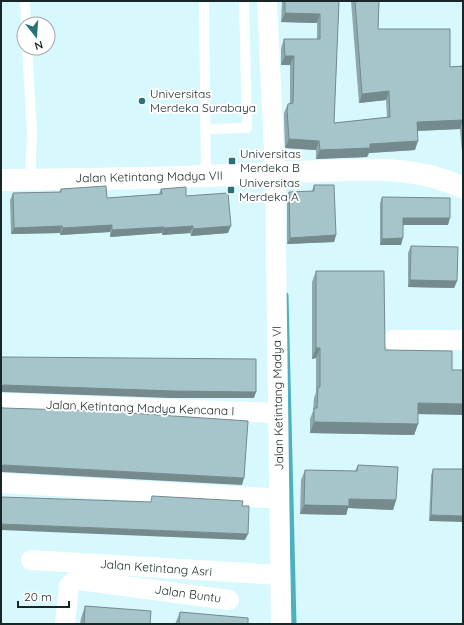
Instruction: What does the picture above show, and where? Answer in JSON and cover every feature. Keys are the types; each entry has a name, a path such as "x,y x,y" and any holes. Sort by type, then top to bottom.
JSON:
{"street":[{"name":"Jalan Ketintang Madya VI","path":"267,1 283,172 278,414 281,624"},
{"name":"Jalan Ketintang Madya VII","path":"1,180 206,176 283,172 385,170 423,175 453,183 463,188"},
{"path":"393,340 463,340"},
{"name":"Jalan Ketintang Madya Kencana I","path":"1,403 278,414"},
{"path":"1,483 267,498 279,497"},
{"name":"Jalan Ketintang Asri","path":"31,560 280,575"},
{"name":"Jalan Buntu","path":"65,624 69,586 73,582 79,580 229,600"}],"lane":[{"path":"24,1 25,16"},
{"path":"204,1 206,176"},
{"path":"206,129 247,128 244,1"},
{"path":"27,56 32,133 30,180"}],"building":[{"path":"285,1 339,1 334,123 390,117 389,91 362,94 355,1 379,1 378,29 450,29 450,67 463,66 463,120 417,122 418,141 370,144 370,148 320,150 319,141 289,139 287,110 288,104 293,103 294,56 285,56 284,39 320,39 320,14 285,13"},
{"path":"314,185 334,185 336,235 290,238 289,192 314,191"},
{"path":"106,186 107,198 162,194 161,189 186,187 186,196 228,193 231,226 193,229 193,226 112,230 112,225 63,228 62,226 14,228 13,193 61,192 61,189"},
{"path":"382,197 450,198 450,218 403,218 403,238 382,239"},
{"path":"411,246 458,247 457,281 410,280"},
{"path":"316,271 384,271 385,350 452,351 452,370 463,370 463,404 418,403 418,424 314,422 314,408 317,408 318,387 320,387 320,348 316,348"},
{"path":"1,357 256,359 256,392 1,386"},
{"path":"1,407 100,411 248,421 244,478 1,466"},
{"path":"358,465 398,467 396,500 349,499 349,506 304,505 305,470 357,471"},
{"path":"433,469 463,469 463,516 431,515"},
{"path":"152,496 243,501 242,506 249,506 248,534 1,524 1,497 151,502"},
{"path":"85,606 151,611 150,624 84,624"},
{"path":"180,612 248,618 248,624 179,624"}],"waterway":[{"path":"286,295 294,624"}],"place":[{"name":"Universitas Merdeka Surabaya","path":"142,101"},
{"name":"Universitas Merdeka B","path":"232,161"},
{"name":"Universitas Merdeka A","path":"231,190"}]}
